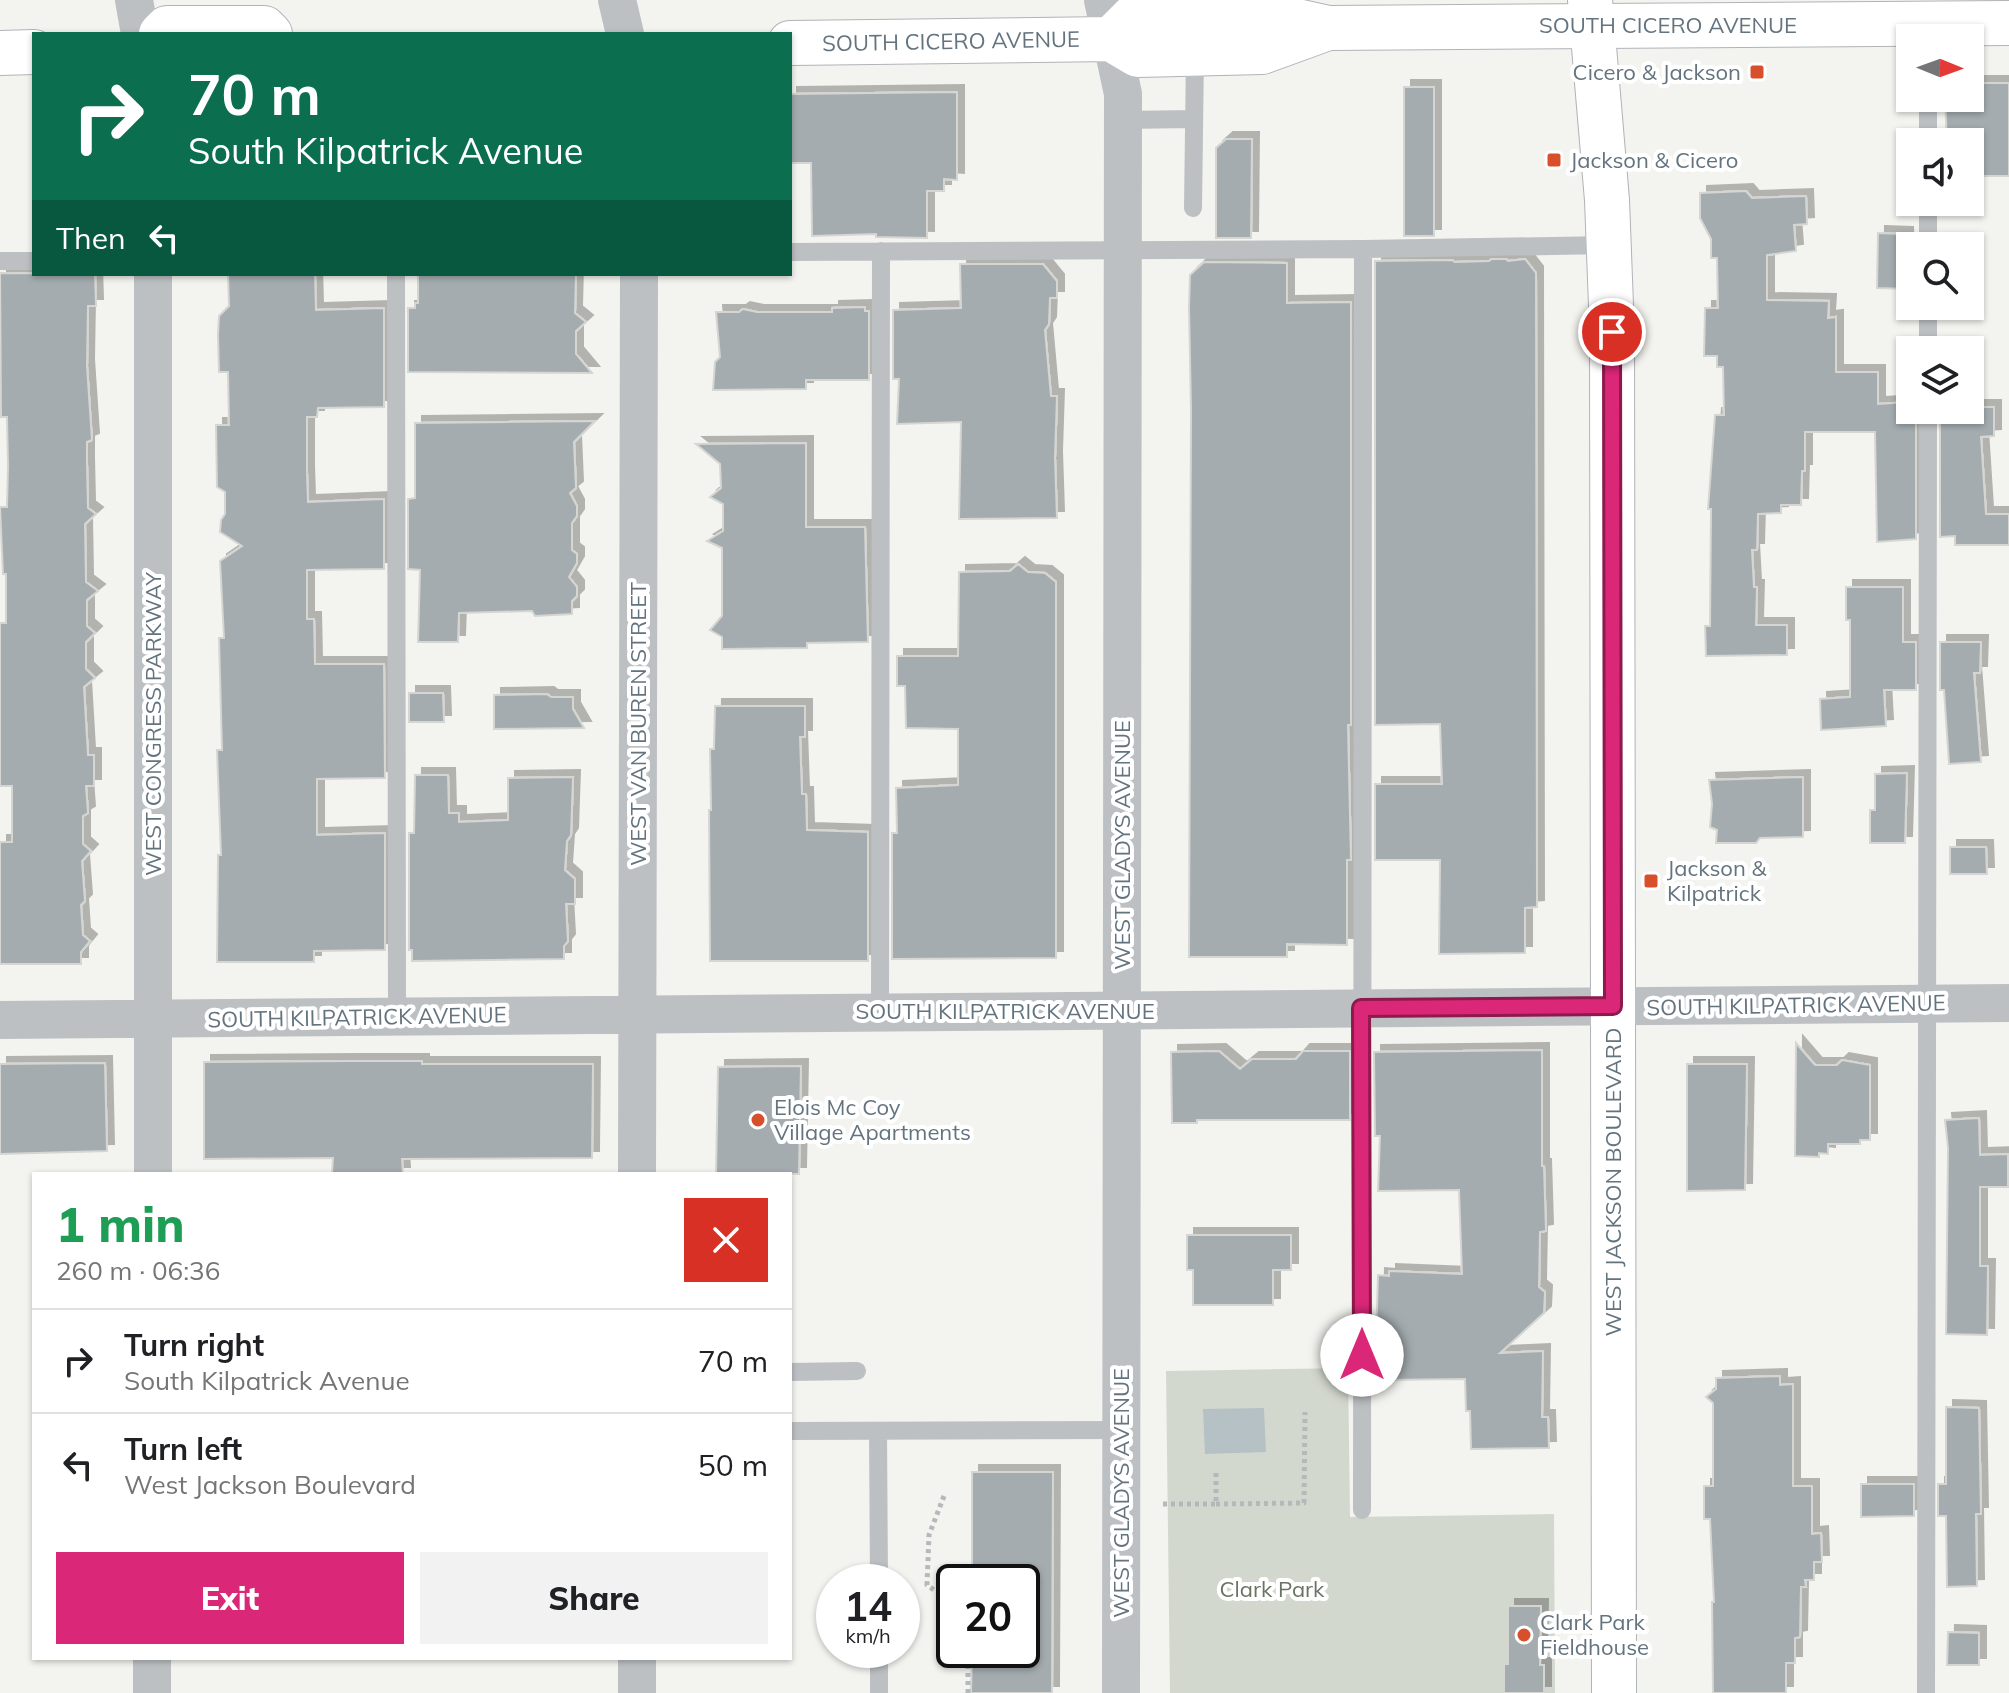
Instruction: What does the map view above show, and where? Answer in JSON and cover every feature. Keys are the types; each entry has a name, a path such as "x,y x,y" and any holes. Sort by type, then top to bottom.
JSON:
{"street":[{"path":"134,0 140,32"},
{"path":"617,0 625,32"},
{"name":"SOUTH CICERO AVENUE","path":"792,43 1133,17 1261,13 1328,28"},
{"name":"SOUTH CICERO AVENUE","path":"1107,20 1138,55 1262,52 1328,28 1590,13 1805,15 1896,27"},
{"name":"WEST JACKSON BOULEVARD","path":"1590,13 1607,200 1613,363 1614,1693"},
{"name":"WEST GLADYS AVENUE","path":"1107,20 1123,94 1121,1693"},
{"name":"SOUTH CICERO AVENUE","path":"1984,25 2009,23"},
{"path":"163,32 167,28 264,28 268,32"},
{"path":"0,53 32,52"},
{"name":"WEST CONGRESS PARKWAY","path":"153,276 153,1172"},
{"name":"WEST VAN BUREN STREET","path":"637,1172 639,276"},
{"name":"SOUTH KILPATRICK AVENUE","path":"0,1020 2009,1003"},
{"path":"152,1660 152,1693"},
{"path":"637,1660 637,1693"}],"lane":[{"path":"1193,208 1195,54"},
{"path":"1123,120 1194,119"},
{"path":"792,252 1609,245"},
{"path":"1362,1510 1363,249"},
{"path":"880,1012 881,251"},
{"path":"0,261 32,261"},
{"path":"396,276 397,1016"},
{"path":"1926,1693 1928,424"},
{"path":"792,1372 857,1371"},
{"path":"792,1431 1121,1430"},
{"path":"878,1431 879,1564"},
{"path":"879,1668 879,1693"}],"path":[{"path":"1163,1504 1304,1503 1305,1412"},
{"path":"1216,1473 1216,1504"},
{"path":"936,1591 927,1585 929,1535 944,1496"},
{"path":"968,1668 968,1693"}],"green space":[{"name":"Clark Park","path":"1348,1368 1350,1517 1554,1514 1555,1693 1170,1693 1166,1371"}],"shaded area":[{"path":"1264,1408 1266,1452 1205,1454 1203,1409"}],"building":[{"path":"1984,83 2009,83 2009,176 1984,176 1984,128 1946,128 1946,112 1984,112"},
{"path":"1404,87 1434,87 1434,236 1404,236"},
{"path":"957,92 957,180 944,179 944,191 927,191 927,238 876,237 876,234 812,236 811,163 792,163 792,94"},
{"path":"1226,139 1252,139 1251,238 1216,238 1216,148"},
{"path":"1746,191 1752,198 1806,196 1807,224 1794,225 1796,251 1767,255 1767,300 1829,301 1828,318 1836,317 1836,372 1878,372 1878,404 1896,403 1896,424 1916,424 1916,539 1877,542 1875,432 1805,432 1801,505 1781,505 1781,513 1758,514 1757,550 1752,550 1754,587 1757,587 1756,625 1787,625 1787,655 1706,656 1705,626 1710,626 1711,509 1708,509 1715,415 1724,415 1723,367 1717,367 1717,356 1704,356 1705,308 1718,308 1717,258 1711,258 1711,239 1700,218 1700,193"},
{"path":"1878,233 1896,234 1896,289 1877,288"},
{"path":"1525,259 1536,273 1537,907 1525,908 1525,953 1439,954 1440,860 1375,860 1375,784 1442,784 1440,724 1375,725 1375,261"},
{"path":"1204,262 1287,263 1287,303 1351,302 1351,725 1348,725 1351,860 1347,860 1347,945 1287,944 1287,957 1189,957 1189,307 1190,275"},
{"path":"960,264 1043,264 1057,281 1057,298 1050,298 1049,324 1045,330 1051,396 1057,396 1057,518 959,519 961,422 897,424 899,379 893,379 893,310 961,308"},
{"path":"0,273 95,276 96,306 88,306 87,366 92,440 87,442 87,464 88,508 96,514 85,524 86,582 98,591 87,600 87,626 95,633 86,642 86,669 95,678 84,687 88,755 94,755 94,786 86,786 88,813 83,816 83,844 91,851 82,861 85,901 81,905 83,935 90,941 81,952 81,964 0,964 0,842 12,842 12,786 0,786 0,623 6,623 6,574 3,574 0,507 7,507 8,466 7,417 1,417"},
{"path":"228,276 315,276 316,310 384,308 384,407 318,408 317,417 307,417 307,472 308,502 384,499 384,569 307,570 307,619 314,619 315,664 384,664 385,778 317,779 317,835 385,833 385,950 314,951 314,962 217,962 218,855 221,855 217,750 222,750 219,638 224,638 220,561 242,546 220,532 225,514 225,492 217,487 216,425 229,425 228,372 219,372 219,316 229,306"},
{"path":"418,276 576,276 575,313 586,322 576,331 576,354 592,373 408,372 408,308 415,308 415,303 418,303"},
{"path":"865,307 865,311 869,311 869,380 806,380 806,389 713,390 715,362 720,357 716,312 739,312 743,309 757,312 832,312 832,308"},
{"path":"1984,407 1994,407 1994,436 1981,437 1986,514 2009,514 2009,545 1955,545 1955,536 1940,537 1940,424 1984,424"},
{"path":"595,421 574,442 576,488 570,493 577,506 577,516 572,523 572,550 577,554 577,563 569,577 577,587 577,596 572,601 572,614 535,616 532,611 459,613 458,642 418,642 420,570 408,569 408,499 415,498 415,423"},
{"path":"806,443 806,527 865,527 868,642 807,643 807,648 722,649 722,637 710,630 722,616 722,548 707,541 723,531 723,504 710,497 721,488 720,464 696,444"},
{"path":"1018,564 1028,572 1045,573 1056,582 1056,958 892,959 892,833 897,833 896,788 958,785 958,729 906,728 905,686 897,686 897,656 958,656 959,572 1010,571"},
{"path":"1846,587 1903,587 1903,642 1916,642 1916,690 1884,690 1886,726 1821,730 1820,699 1850,697 1850,620 1846,620"},
{"path":"1940,642 1981,642 1980,673 1974,673 1981,762 1949,764 1944,690 1940,690"},
{"path":"409,693 443,693 444,722 409,722"},
{"path":"547,694 551,697 573,697 573,709 584,728 494,729 494,695"},
{"path":"715,706 805,706 805,737 800,737 807,830 868,832 868,961 710,961 710,749 714,749"},
{"path":"1907,773 1905,843 1870,843 1870,810 1875,810 1875,774"},
{"path":"415,775 448,775 449,813 459,813 459,822 508,820 508,778 573,777 571,835 567,841 565,870 575,879 575,904 566,904 568,941 564,946 564,959 412,961 412,950 409,950 409,833 414,833"},
{"path":"1803,777 1803,837 1760,838 1756,843 1716,843 1717,830 1710,827 1712,804 1709,780"},
{"path":"1950,847 1986,847 1987,874 1950,874"},
{"path":"1796,1043 1815,1065 1837,1065 1842,1060 1870,1065 1870,1140 1860,1140 1860,1144 1828,1144 1828,1154 1819,1153 1819,1157 1795,1156"},
{"path":"1542,1050 1542,1166 1546,1231 1540,1232 1539,1287 1545,1292 1544,1313 1500,1353 1543,1351 1542,1417 1548,1417 1549,1448 1471,1449 1465,1379 1380,1380 1380,1341 1376,1341 1378,1275 1389,1276 1389,1271 1462,1274 1459,1190 1378,1191 1380,1136 1375,1136 1374,1052"},
{"path":"1219,1051 1240,1069 1252,1059 1296,1059 1303,1051 1350,1051 1350,1120 1197,1120 1197,1123 1172,1123 1171,1052"},
{"path":"204,1062 593,1064 592,1158 402,1159 403,1172 332,1172 333,1158 204,1159"},
{"path":"105,1063 107,1151 0,1154 0,1064"},
{"path":"1687,1064 1747,1064 1745,1190 1687,1191"},
{"name":"Elois Mc Coy Village Apartments","path":"801,1066 799,1174 716,1172 718,1067"},
{"path":"1979,1118 1980,1155 2008,1154 2008,1187 1980,1187 1980,1266 1988,1266 1987,1335 1946,1334 1948,1148 1945,1120"},
{"path":"1187,1235 1291,1235 1291,1270 1273,1270 1273,1305 1193,1305 1193,1270 1187,1270"},
{"path":"1780,1376 1780,1385 1793,1384 1793,1486 1812,1486 1812,1534 1821,1533 1822,1562 1814,1562 1814,1580 1805,1580 1806,1587 1801,1587 1800,1637 1795,1638 1795,1663 1786,1663 1786,1693 1713,1693 1714,1602 1710,1519 1704,1519 1704,1486 1713,1486 1713,1403 1706,1397 1716,1389 1716,1378"},
{"path":"1946,1407 1979,1408 1981,1514 1976,1514 1977,1586 1947,1587 1946,1516 1938,1516 1938,1484 1946,1484"},
{"path":"972,1472 1053,1472 1052,1693 971,1693 972,1668 1040,1668 1040,1564 972,1564"},
{"path":"1861,1484 1914,1484 1914,1516 1861,1517"},
{"name":"Clark Park Fieldhouse","path":"1508,1606 1541,1606 1540,1665 1544,1665 1544,1693 1504,1693 1504,1664 1508,1664"},
{"path":"1948,1632 1979,1633 1979,1665 1947,1665"}],"place":[{"name":"Cicero & Jackson","path":"1757,72"},
{"name":"Jackson & Cicero","path":"1554,160"},
{"name":"Jackson & Kilpatrick","path":"1651,881"},
{"name":"Elois Mc Coy Village Apartments","path":"758,1120"},
{"name":"Clark Park Fieldhouse","path":"1524,1635"}],"route":[{"path":"1362,1355 1361,1008 1613,1006 1612,332"}]}
